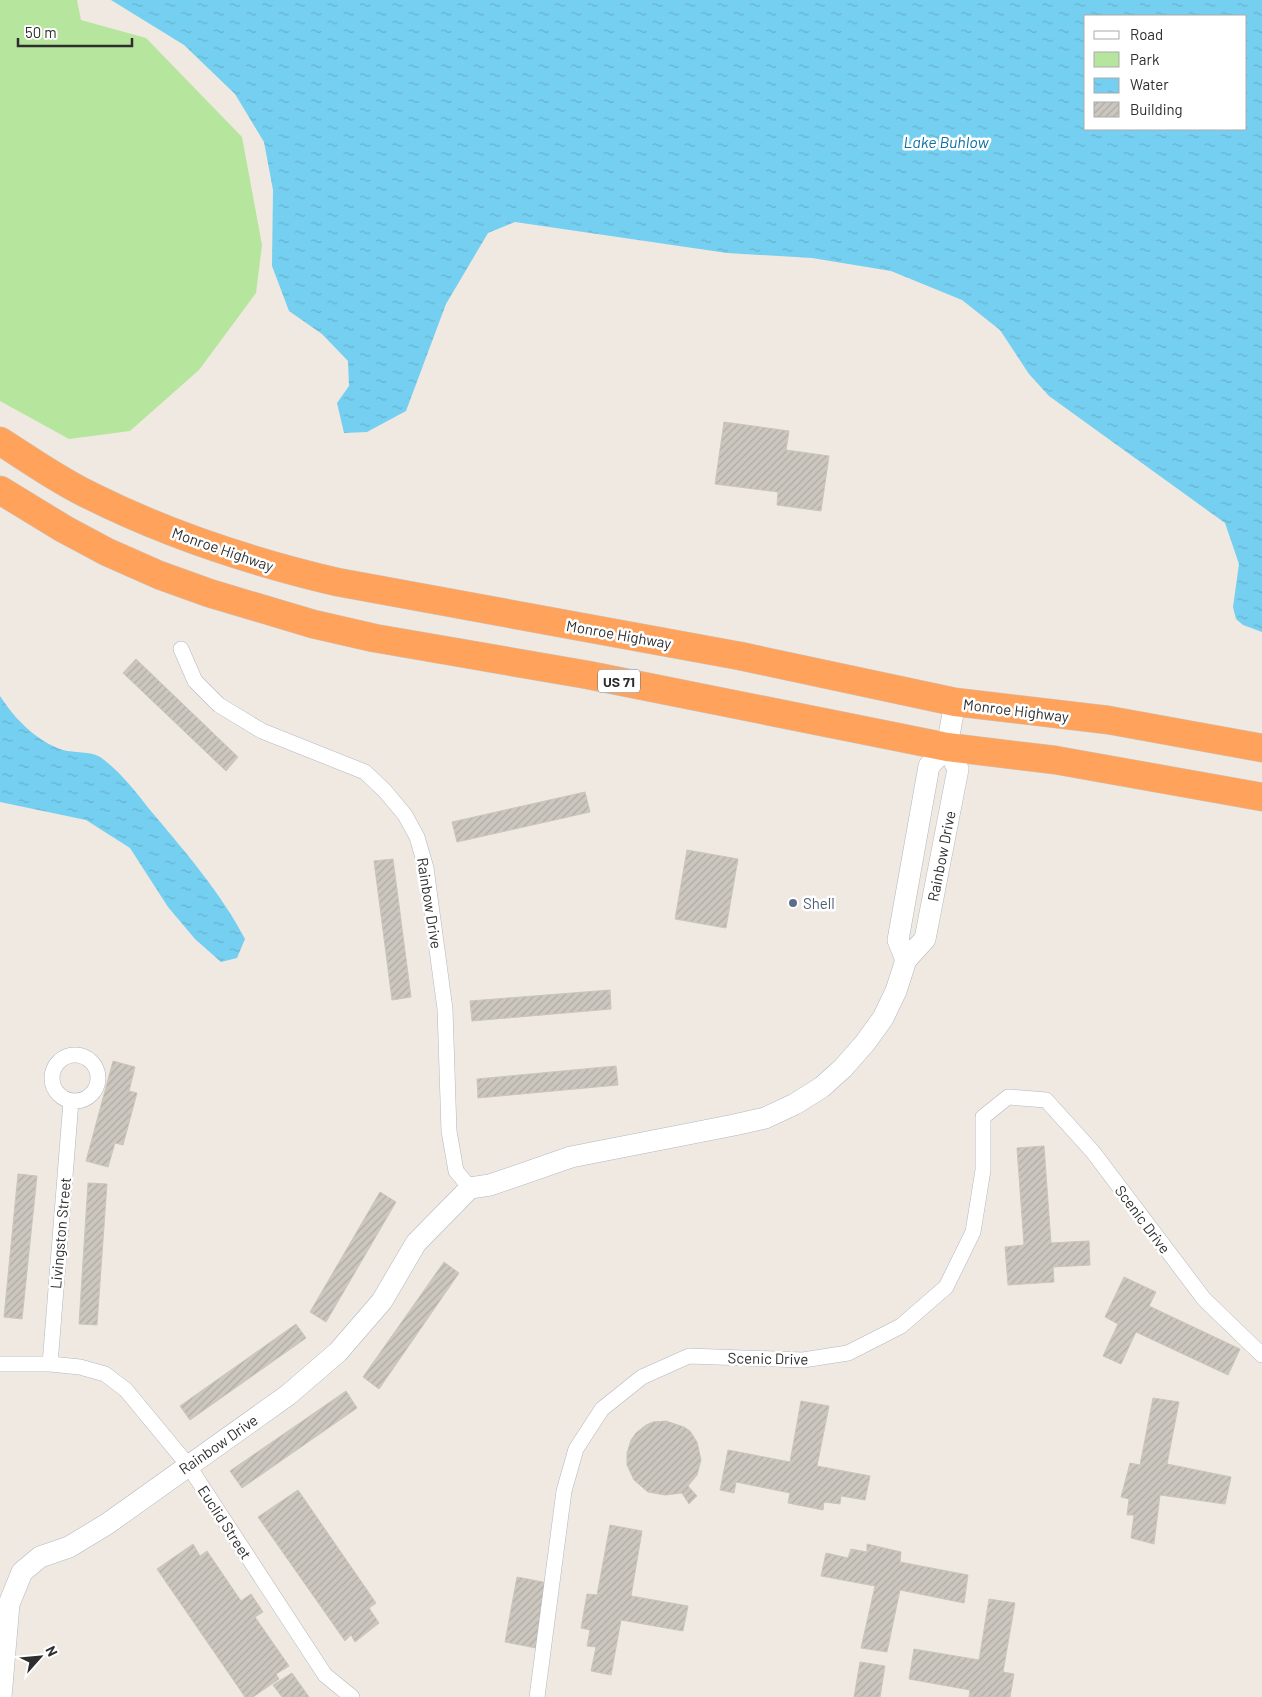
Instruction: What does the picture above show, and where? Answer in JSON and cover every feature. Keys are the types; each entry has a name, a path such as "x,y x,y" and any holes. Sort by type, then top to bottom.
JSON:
{"highway":[{"name":"Monroe Highway","path":"0,441 89,496 182,536 272,566 337,582 740,656 955,702 1108,720 1262,748"},
{"name":"US 71","path":"0,490 64,529 107,552 150,571 209,593 313,624 374,638 597,677 947,747 1055,760 1262,797"}],"street":[{"name":"Rainbow Drive","path":"181,649 195,682 219,705 262,731 365,772 385,791 405,815 413,830 426,868 445,1009 449,1131 456,1171 470,1188"},
{"path":"947,747 955,702"},
{"name":"Rainbow Drive","path":"1,1697 9,1604 22,1572 40,1557 70,1547 107,1524 288,1395 338,1352 382,1300 416,1243 470,1188 490,1185 571,1156 757,1120 795,1104 822,1087 843,1068 865,1043 883,1018 896,991 906,960 925,939 958,769 947,747 928,766 898,940 906,960"},
{"name":"Scenic Drive","path":"537,1697 564,1490 576,1449 602,1409 642,1377 688,1356 803,1360 848,1353 901,1326 946,1286 973,1232 983,1170 983,1117 1008,1097 1046,1100 1092,1152 1204,1299 1262,1355"},
{"name":"Livingston Street","path":"50,1364 71,1101"},
{"name":"Euclid Street","path":"0,1364 50,1364 80,1367 105,1374 126,1390 188,1465 325,1675 352,1697"}],"green space":[{"path":"0,0 77,0 81,20 146,38 242,137 262,245 256,293 199,370 130,431 69,439 0,401"}],"water":[{"name":"Lake Buhlow","path":"111,0 1262,0 1262,632 1243,625 1236,619 1233,607 1239,564 1225,523 1049,396 1029,374 1000,330 962,300 891,271 812,258 727,253 515,222 488,233 446,304 406,411 367,432 344,433 337,403 349,386 348,361 322,334 289,311 272,266 273,190 264,142 235,94 184,45"},
{"path":"0,696 19,721 35,735 63,750 100,757 127,782 201,872 225,905 245,939 237,958 221,962 195,939 168,907 130,848 86,820 0,802"}],"building":[{"path":"724,422 789,431 786,450 829,456 821,511 777,505 778,492 715,484"},
{"path":"136,659 238,757 226,771 123,673"},
{"path":"585,792 590,812 457,842 452,822"},
{"path":"687,850 738,859 726,928 675,919"},
{"path":"393,859 411,997 392,1000 374,861"},
{"path":"610,990 611,1009 472,1021 470,1001"},
{"path":"113,1061 135,1067 129,1091 137,1093 123,1145 115,1143 108,1167 86,1161"},
{"path":"616,1066 618,1085 478,1098 477,1079"},
{"path":"1044,1146 1051,1243 1089,1241 1090,1265 1053,1267 1054,1282 1008,1285 1005,1247 1024,1245 1017,1148"},
{"path":"18,1174 37,1176 22,1319 4,1317"},
{"path":"88,1183 107,1184 97,1325 79,1324"},
{"path":"380,1192 396,1202 326,1322 310,1312"},
{"path":"444,1262 459,1273 379,1389 363,1377"},
{"path":"1124,1277 1156,1292 1149,1306 1240,1349 1228,1375 1136,1332 1121,1364 1103,1356 1118,1324 1105,1317"},
{"path":"296,1324 306,1338 190,1420 180,1406"},
{"path":"346,1391 357,1408 242,1488 230,1471"},
{"path":"1153,1398 1179,1402 1167,1464 1231,1477 1225,1504 1160,1495 1154,1544 1131,1538 1134,1515 1127,1515 1129,1499 1121,1497 1130,1463 1140,1465"},
{"path":"801,1401 829,1406 817,1466 870,1476 865,1500 841,1496 840,1504 824,1502 823,1510 788,1503 790,1493 736,1482 734,1493 720,1490 728,1450 790,1462"},
{"path":"666,1421 690,1431 697,1442 701,1460 697,1475 688,1486 697,1496 689,1504 682,1493 665,1495 648,1492 634,1480 627,1465 627,1453 631,1440 636,1433 653,1422"},
{"path":"298,1490 376,1603 369,1608 379,1623 355,1642 351,1635 345,1641 258,1517"},
{"path":"610,1525 642,1531 631,1596 688,1606 683,1631 621,1620 611,1675 591,1671 596,1647 587,1646 590,1630 581,1628 587,1594 597,1595"},
{"path":"193,1544 200,1556 207,1551 241,1601 251,1594 263,1612 255,1617 289,1666 276,1674 279,1679 253,1697 245,1697 157,1569"},
{"path":"867,1544 901,1552 900,1562 968,1575 964,1603 900,1590 887,1652 861,1648 875,1586 821,1576 826,1553 848,1558 851,1549 867,1552"},
{"path":"517,1577 548,1583 536,1648 505,1642"},
{"path":"989,1599 1015,1603 1003,1672 1014,1674 1010,1697 969,1697 970,1690 909,1679 914,1649 979,1660"},
{"path":"860,1662 885,1666 880,1697 854,1697"},
{"path":"292,1673 309,1697 282,1697 273,1685"}],"place":[{"name":"Shell","path":"793,903"}]}
